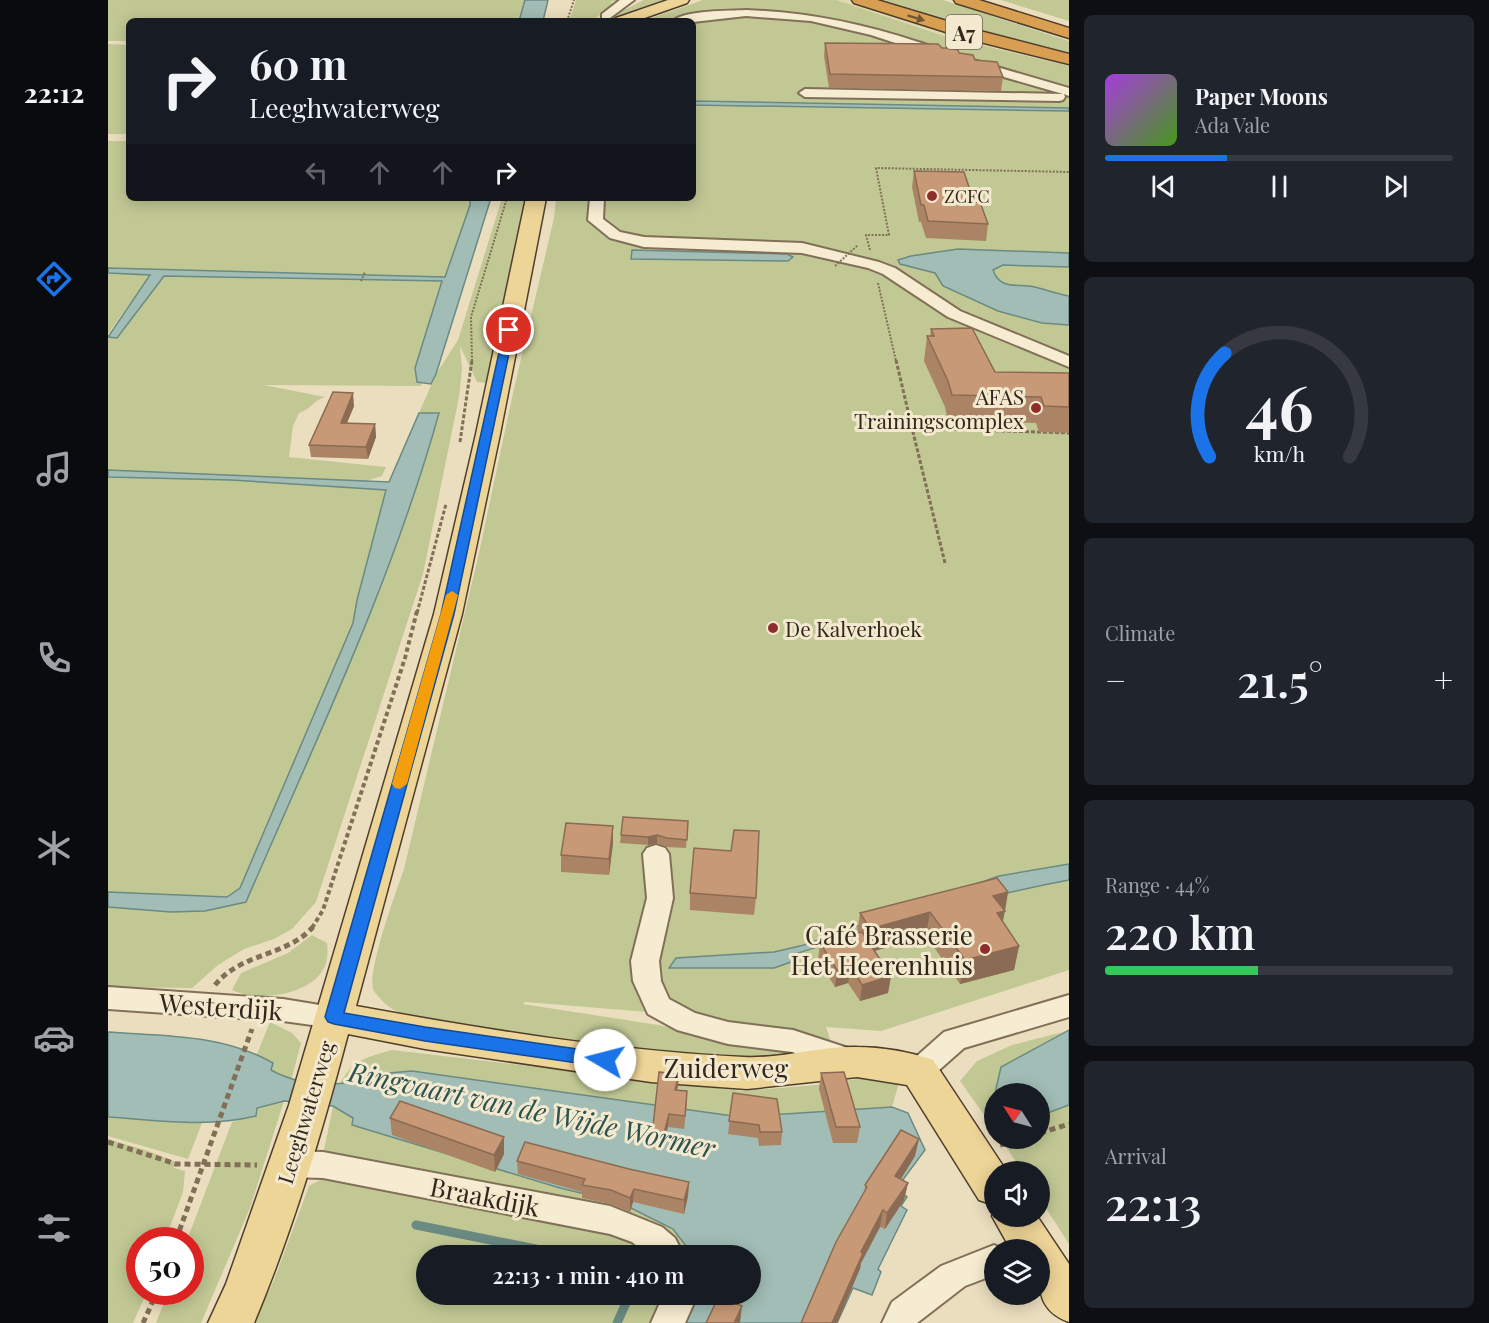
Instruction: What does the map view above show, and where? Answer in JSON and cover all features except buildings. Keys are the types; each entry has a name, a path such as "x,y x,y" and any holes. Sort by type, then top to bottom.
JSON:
{"highway":[{"name":"A7","path":"860,0 964,32 1069,59"},
{"name":"A7","path":"962,0 1069,33"},
{"name":"A7","path":"988,0 1069,26"}],"main road":[{"path":"604,18 639,0"},
{"path":"630,18 682,0"},
{"name":"Leeghwaterweg","path":"231,1323 248,1284 291,1164 314,1090 448,614 488,434 535,201"},
{"name":"Zuiderweg","path":"334,1017 425,1034 651,1066 747,1072 857,1062 920,1071"},
{"path":"920,1071 984,1171"},
{"path":"1050,1279 1069,1302"}],"street":[{"path":"603,18 618,5 629,0"},
{"path":"687,18 719,8 762,4 789,5 827,14 954,58 1069,92"},
{"path":"805,93 1069,97"},
{"path":"597,201 595,220 615,235 660,244 802,248 873,265 889,271 954,314 1069,363"},
{"path":"1043,351 1069,347"},
{"path":"656,854 660,898 645,961 647,981 658,1006 687,1022 728,1033 793,1041 857,1062"},
{"name":"Westerdijk","path":"108,998 283,1010 334,1017"},
{"path":"920,1071 954,1040 1069,1006"},
{"name":"Braakdijk","path":"291,1164 323,1165 610,1220 640,1230 662,1245"},
{"path":"899,1323 904,1313 953,1276 984,1263"},
{"path":"668,1323 676,1305"}],"path":[{"path":"568,18 574,0"},
{"path":"945,563 866,235 889,235 876,168 1069,172"},
{"path":"458,452 468,405 471,317 506,201"},
{"path":"834,266 858,245"},
{"path":"361,281 365,272"},
{"path":"912,428 1069,433"},
{"path":"206,1004 220,977 239,963 282,949 311,929 323,910 405,658 448,496"},
{"path":"181,1227 255,1022"},
{"path":"1050,1130 1069,1124"},
{"path":"108,1142 176,1164 203,1166 291,1164"},
{"path":"143,1323 151,1305"}],"shaded area":[{"path":"817,0 850,0 901,17 1069,62 1069,76"}],"green space":[{"path":"108,0 525,0 520,18 126,18 126,41 108,41"},
{"path":"576,0 621,0 610,2 614,4 596,18 570,18"},
{"path":"644,0 674,0 623,18 608,18"},
{"name":"De Kalverhoek","path":"703,0 836,0 947,37 1069,66 1069,970 881,1031 826,1027 832,1045 697,1016 525,1002 523,1004 658,1025 800,1054 740,1056 676,1053 452,1026 419,1019 394,1010 374,991 372,982 383,932 404,869 479,553 554,218 556,201 696,201 696,18 652,18"},
{"path":"869,0 943,0 1069,41 1069,56"},
{"path":"1001,0 1069,0 1069,21 1004,1"},
{"path":"108,44 126,45 126,134 108,134"},
{"path":"108,141 126,141 126,201 470,201 445,277 108,268"},
{"path":"501,201 527,201 487,383 477,382 460,346 462,369 459,397 423,574 316,902 292,929 274,939 244,949 218,965 192,988 108,987 108,907 171,912 205,911 246,902 392,555 429,449 439,413 419,413 436,374 458,340"},
{"path":"108,273 150,275 108,334"},
{"path":"163,276 443,281 415,368 416,382 422,383 421,386 264,385 325,397 299,413 293,426 289,457 386,467 382,476 361,483 108,470 108,337 117,338"},
{"path":"108,477 231,480 386,490 353,623 240,888 227,897 108,892"},
{"path":"312,935 327,943 327,956 323,970 306,986 268,996 242,994 232,990 241,973 288,953"},
{"path":"270,1022 292,1033 301,1043 291,1081 271,1070 272,1063 257,1054"},
{"path":"1063,1032 1001,1067 997,1083 984,1083 984,1115 960,1081 977,1061 1012,1045"},
{"path":"392,1050 742,1091 816,1085 872,1077 899,1083 892,1107 740,1117 364,1080 339,1085 344,1076 361,1061"},
{"path":"284,1101 250,1208 201,1323 156,1323 163,1305 204,1305 204,1227 192,1227 232,1122 256,1116 257,1108"},
{"path":"1069,1105 1069,1244 1050,1215 1050,1161 1015,1161 1008,1149 1050,1149 1050,1112"},
{"path":"333,1106 353,1118 352,1125 560,1188 619,1202 673,1229 685,1245 670,1245 330,1156 324,1150"},
{"path":"108,1117 202,1123 188,1159 108,1136"},
{"path":"108,1139 176,1162 174,1168 185,1171 183,1192 170,1227 126,1227 126,1305 141,1305 133,1323 108,1323"},
{"path":"324,1178 342,1179 619,1231 641,1245 416,1245 416,1305 664,1305 659,1323 254,1323 274,1280 309,1186"}],"water":[{"path":"525,0 548,0 544,18 520,18"},
{"path":"696,101 1069,108 1069,111 696,105"},
{"path":"470,201 490,201 431,384 417,382 415,368 442,281 164,276 117,338 108,337 150,275 108,273 108,268 445,277"},
{"path":"958,249 1069,253 1069,267 1003,265 993,270 996,277 1005,284 1035,287 1069,296 1069,325 1042,323 998,311 943,286 935,273 900,264 898,260"},
{"path":"632,250 787,254 793,257 788,261 631,259"},
{"path":"419,413 439,413 399,538 351,661 246,902 205,911 171,912 108,907 108,892 227,897 240,888 353,623 386,490 231,480 108,477 108,470 389,482"},
{"path":"1069,864 1069,880 967,903 899,922 798,953 791,962 774,968 669,968 676,958 774,952 804,945 999,876"},
{"path":"1069,1030 1069,1105 1050,1112 1050,1083 997,1083 1001,1067"},
{"name":"Ringvaart van de Wijde Wormer","path":"108,1032 193,1038 234,1046 273,1063 271,1070 293,1079 316,1084 340,1084 364,1080 366,1075 412,1071 740,1117 892,1107 908,1113 925,1150 896,1189 907,1197 901,1206 907,1210 878,1269 881,1272 872,1295 853,1288 837,1323 683,1323 690,1305 761,1305 761,1245 685,1245 673,1229 619,1202 560,1188 352,1125 353,1118 333,1106 284,1101 257,1108 256,1116 219,1122 108,1117"}],"waterway":[{"path":"416,1225 516,1245"},
{"path":"617,1323 625,1305"}],"slow traffic":[{"path":"400,784 452,595"}],"place":[{"name":"ZCFC","path":"932,196"},
{"name":"AFAS Trainingscomplex","path":"1036,408"},
{"name":"De Kalverhoek","path":"773,628"},
{"name":"Café Brasserie Het Heerenhuis","path":"985,949"}],"route":[{"path":"509,330 448,614 334,1017 425,1034 605,1060"}]}
